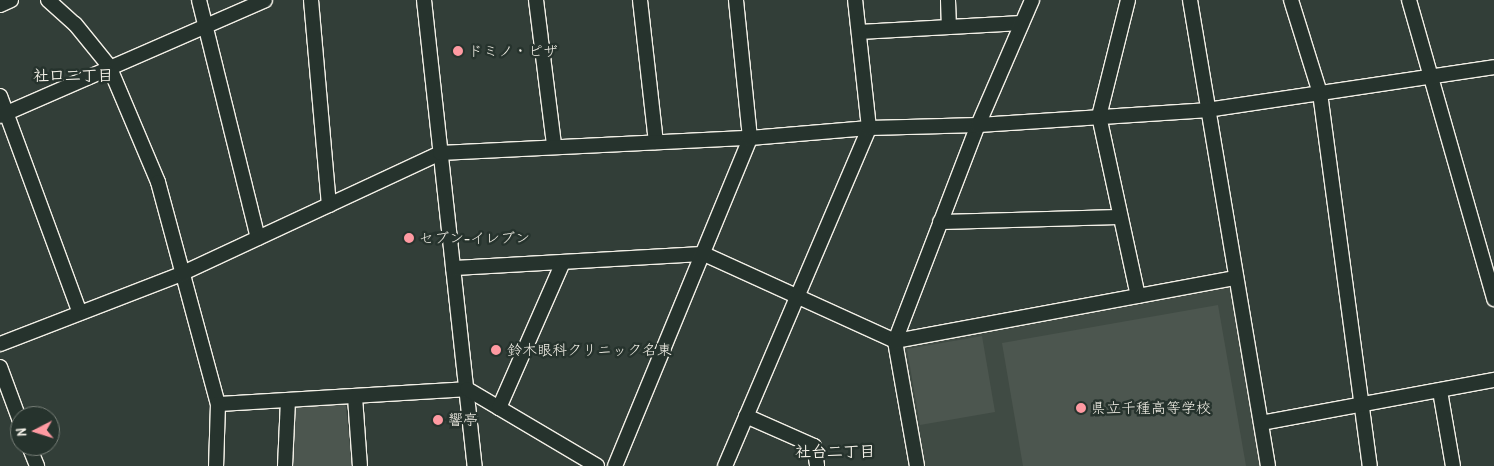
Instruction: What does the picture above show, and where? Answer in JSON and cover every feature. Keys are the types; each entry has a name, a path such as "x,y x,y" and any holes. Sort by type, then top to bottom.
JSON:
{"street":[{"path":"0,5 11,0"},
{"path":"48,0 75,24 109,66 158,182 181,274 218,404 216,466"},
{"path":"199,0 258,238"},
{"path":"4,114 109,66 265,0"},
{"path":"311,0 329,205"},
{"path":"424,0 475,466"},
{"path":"536,0 554,146"},
{"path":"640,0 656,142"},
{"path":"615,466 704,254 750,138 736,0"},
{"path":"725,466 869,128 855,0"},
{"path":"948,0 949,27"},
{"path":"917,466 895,341 978,125 1032,0"},
{"path":"1128,0 1099,116 1138,296"},
{"path":"1190,0 1235,278 1268,466"},
{"path":"1291,0 1320,93 1370,466"},
{"path":"1409,0 1494,299"},
{"path":"858,32 1022,23"},
{"path":"0,344 181,274 440,153 750,138 869,128 978,125 1207,110 1433,79 1494,67"},
{"path":"0,96 4,114 80,313"},
{"path":"940,222 1120,217"},
{"path":"453,268 704,254 895,341 1235,278"},
{"path":"498,408 562,262"},
{"path":"0,367 14,406"},
{"path":"1261,422 1362,406 1494,380"},
{"path":"218,404 467,389 597,466"},
{"path":"1440,391 1453,466"},
{"path":"355,397 360,466"},
{"path":"285,466 288,401"},
{"path":"746,416 814,446 817,466"}],"shaded area":[{"name":"県立千種高等学校","path":"1226,286 1231,288 1261,466 921,466 899,351 904,344"},
{"name":"県立千種高等学校","path":"1218,305 1246,466 1023,466 1002,343"},
{"path":"982,336 995,412 920,425 907,349"},
{"path":"340,402 346,406 352,466 289,466 293,404"}],"place":[{"name":"ドミノ・ピザ","path":"458,51"},
{"name":"セブン-イレブン","path":"409,238"},
{"name":"鈴木眼科クリニック名東","path":"496,350"},
{"name":"県立千種高等学校","path":"1081,408"},
{"name":"響亭","path":"438,420"}],"district":[{"name":"社口二丁目","path":"73,75"},
{"name":"社台二丁目","path":"835,451"}]}
